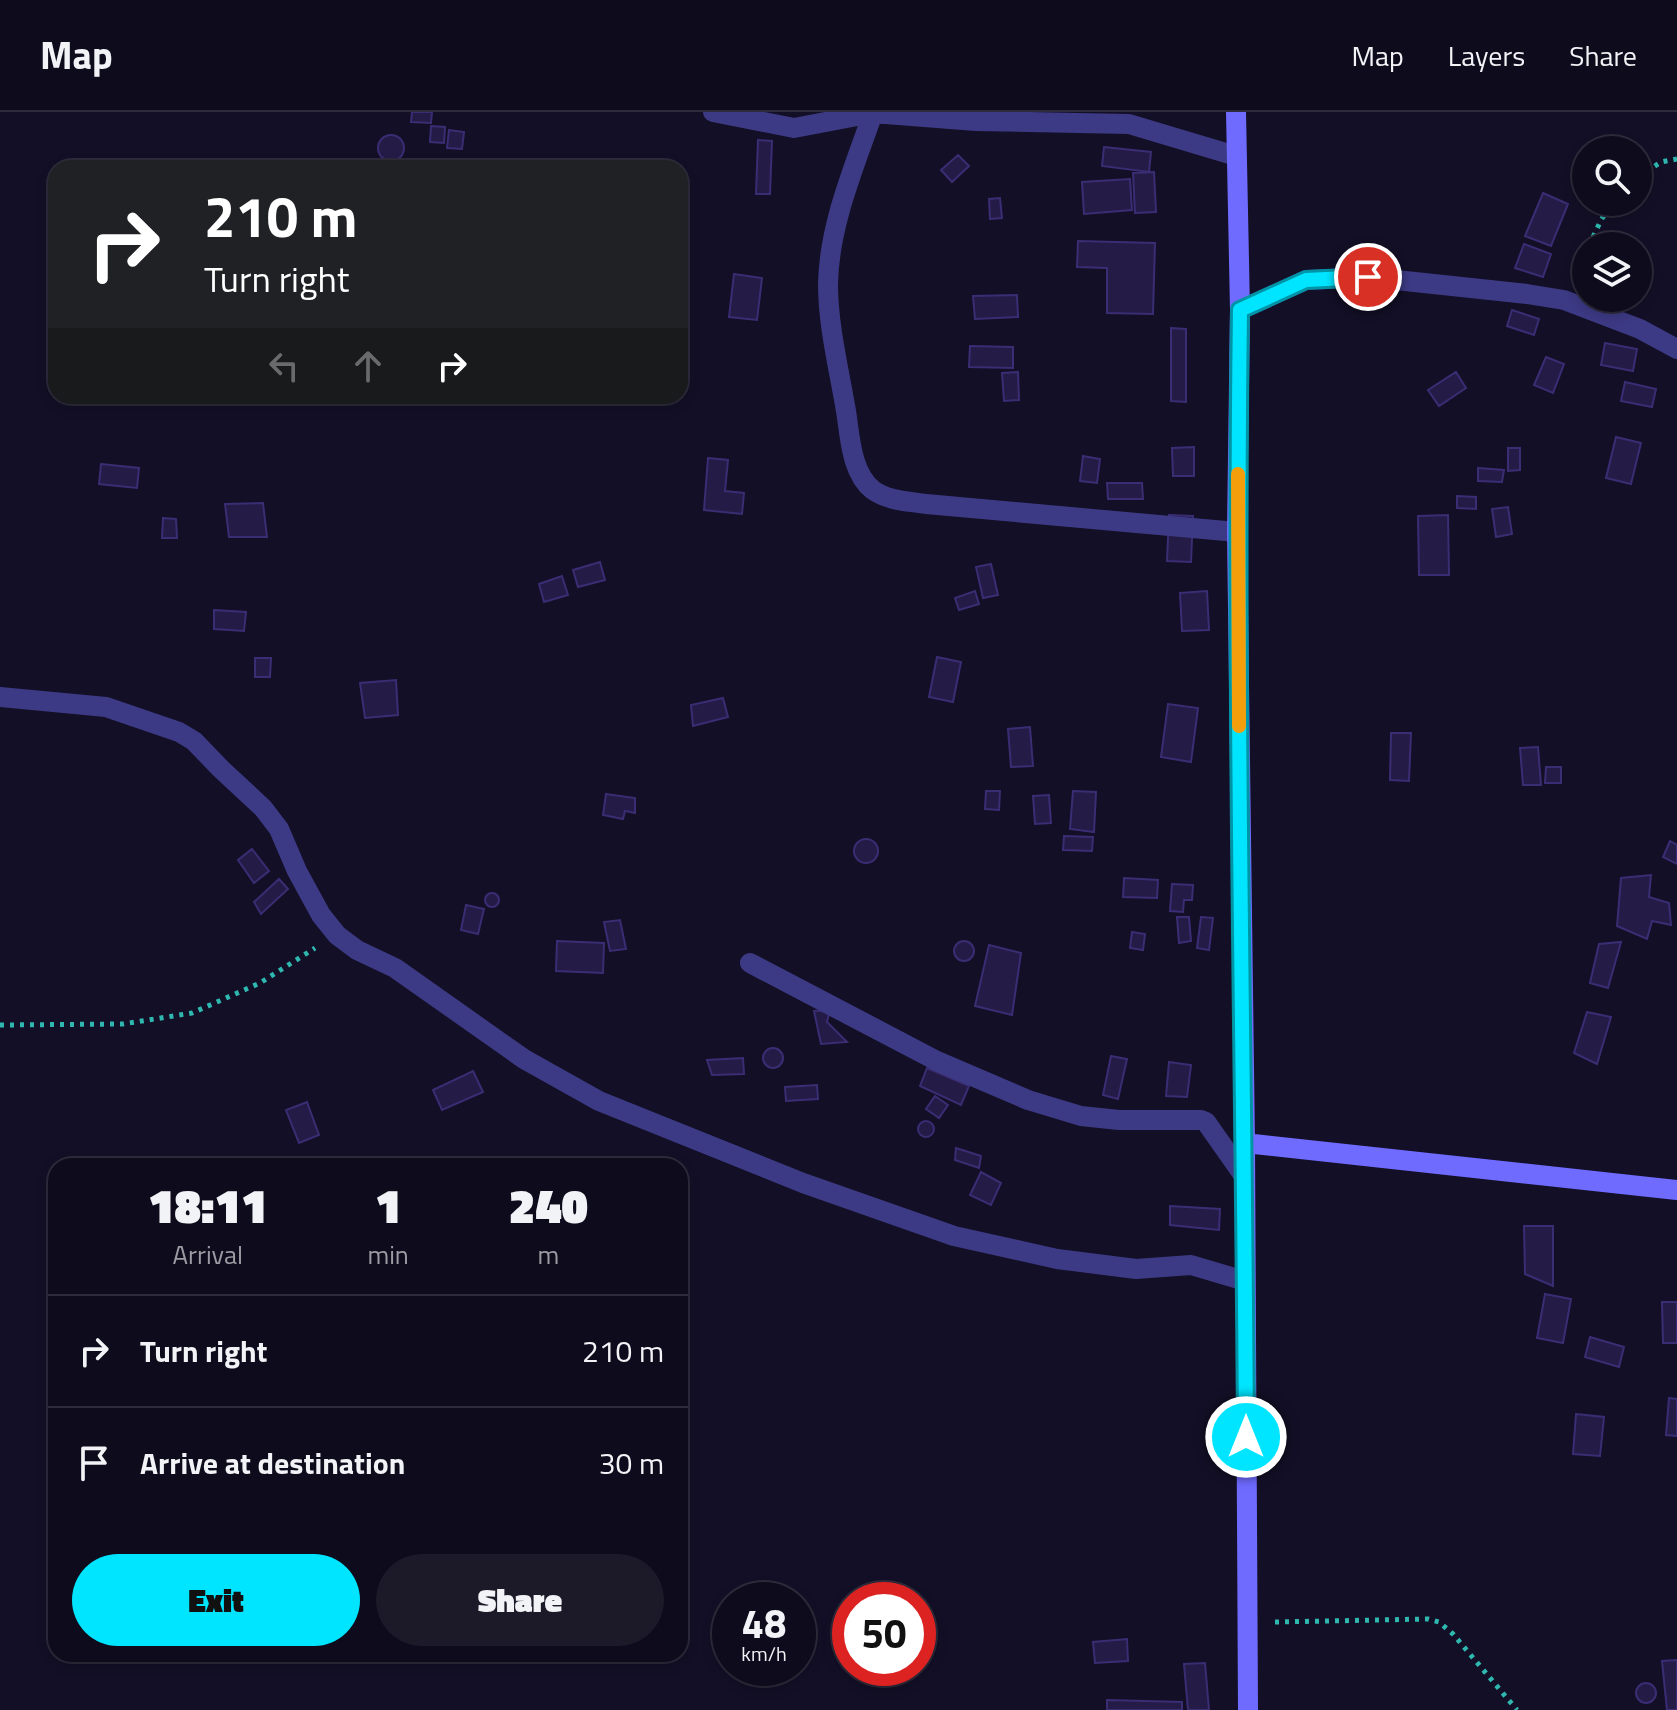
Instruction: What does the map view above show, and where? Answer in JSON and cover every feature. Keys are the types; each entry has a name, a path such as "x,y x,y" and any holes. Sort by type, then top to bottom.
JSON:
{"main road":[{"path":"1236,112 1240,310 1237,532 1248,1710"},
{"path":"1245,1143 1677,1190"}],"street":[{"path":"713,112 794,128 873,113 976,121 1129,124 1236,156"},
{"path":"873,113 840,207 830,255 828,284 830,318 851,440 860,475 872,489 887,498 926,504 1237,532"},
{"path":"1240,310 1306,280 1368,277 1564,300 1640,329 1677,349"},
{"path":"0,697 106,707 179,732 194,741 263,808 279,829 321,915 337,935 357,950 395,968 524,1059 599,1101 803,1183 954,1236 1057,1259 1136,1269 1191,1265 1245,1281"},
{"path":"750,963 937,1061 1028,1100 1081,1116 1206,1122 1244,1176"}],"path":[{"path":"1652,168 1661,162 1677,159"},
{"path":"0,1025 123,1024 192,1013 260,983 337,935"},
{"path":"1247,1623 1428,1619 1439,1622 1453,1634 1517,1710"}],"building":[{"path":"412,112 432,112 431,123 411,122"},
{"path":"431,126 445,127 444,143 430,142"},
{"path":"449,130 464,132 462,149 447,148"},
{"path":"386,136 396,136 403,143 403,153 396,160 386,160 379,153 379,143"},
{"path":"758,140 772,141 770,194 756,194"},
{"path":"1104,147 1151,152 1149,172 1102,166"},
{"path":"958,155 969,166 952,182 941,170"},
{"path":"1154,172 1156,212 1135,213 1133,173"},
{"path":"1130,179 1132,210 1084,214 1082,182"},
{"path":"1543,193 1568,204 1551,246 1525,236"},
{"path":"1000,198 1002,218 990,219 989,199"},
{"path":"1078,241 1155,243 1153,314 1107,313 1107,268 1077,267"},
{"path":"1524,244 1551,254 1543,277 1515,268"},
{"path":"734,274 762,278 757,320 729,317"},
{"path":"1017,295 1018,317 975,319 973,296"},
{"path":"1512,310 1539,319 1534,335 1507,326"},
{"path":"1171,328 1186,329 1186,402 1171,401"},
{"path":"1605,343 1637,349 1633,371 1601,365"},
{"path":"970,346 1013,347 1013,368 969,367"},
{"path":"1546,357 1564,364 1553,393 1534,385"},
{"path":"1018,372 1019,400 1004,401 1002,373"},
{"path":"1456,372 1466,388 1439,406 1428,390"},
{"path":"1625,382 1656,389 1652,407 1621,401"},
{"path":"1616,437 1641,443 1631,484 1606,478"},
{"path":"1194,447 1194,476 1173,476 1172,448"},
{"path":"1508,448 1520,448 1520,470 1508,471"},
{"path":"1083,456 1100,459 1097,483 1080,481"},
{"path":"708,458 728,460 725,491 744,493 742,514 704,510"},
{"path":"101,464 139,468 137,488 99,484"},
{"path":"1478,468 1504,470 1502,482 1478,481"},
{"path":"1107,483 1142,483 1143,499 1108,499"},
{"path":"1457,496 1476,497 1476,509 1457,508"},
{"path":"263,503 267,537 229,537 225,504"},
{"path":"1508,507 1512,534 1496,537 1492,509"},
{"path":"1169,515 1193,516 1191,562 1167,561"},
{"path":"1448,515 1449,575 1419,575 1418,516"},
{"path":"163,518 176,519 177,538 162,538"},
{"path":"600,562 605,580 578,587 573,570"},
{"path":"991,564 998,595 983,598 976,567"},
{"path":"562,576 568,595 544,602 539,584"},
{"path":"975,591 979,604 959,610 955,598"},
{"path":"1207,591 1209,630 1182,631 1180,593"},
{"path":"214,610 246,612 244,631 214,629"},
{"path":"937,657 961,662 953,702 929,697"},
{"path":"255,658 271,658 270,677 255,677"},
{"path":"396,680 398,715 365,718 360,683"},
{"path":"723,698 728,717 693,726 691,705"},
{"path":"1168,704 1198,708 1191,762 1161,757"},
{"path":"1030,727 1033,766 1011,767 1008,729"},
{"path":"1391,733 1411,733 1409,781 1390,780"},
{"path":"1538,747 1541,785 1523,785 1520,748"},
{"path":"1546,767 1561,767 1561,783 1545,783"},
{"path":"986,791 1000,791 999,810 985,809"},
{"path":"1073,791 1096,792 1094,832 1070,829"},
{"path":"606,794 635,798 635,813 625,811 623,819 603,815"},
{"path":"1049,795 1051,823 1035,824 1033,796"},
{"path":"1064,836 1093,837 1092,851 1063,850"},
{"path":"866,839 874,843 878,851 874,859 866,863 858,859 854,851 858,843"},
{"path":"1670,841 1677,845 1677,864 1663,857"},
{"path":"252,849 269,871 254,883 238,860"},
{"path":"1651,875 1649,897 1669,903 1671,925 1652,921 1647,939 1617,926 1621,878"},
{"path":"1124,878 1158,880 1157,898 1123,897"},
{"path":"279,879 288,889 261,914 254,902"},
{"path":"1172,884 1193,885 1192,900 1184,900 1183,912 1170,911"},
{"path":"492,893 499,900 492,907 485,900"},
{"path":"466,905 484,909 478,934 461,930"},
{"path":"1177,917 1189,917 1191,941 1179,943"},
{"path":"1201,917 1213,918 1209,950 1197,948"},
{"path":"620,920 626,949 610,951 604,922"},
{"path":"1132,932 1145,934 1143,950 1130,948"},
{"path":"557,941 604,943 603,973 556,971"},
{"path":"964,941 971,944 974,951 971,958 964,961 957,958 954,951 957,944"},
{"path":"1621,942 1608,988 1590,983 1599,944"},
{"path":"989,945 1021,953 1012,1015 975,1006"},
{"path":"830,1010 827,1022 847,1042 821,1044 814,1011"},
{"path":"1587,1012 1611,1017 1597,1064 1574,1053"},
{"path":"773,1048 780,1051 783,1058 780,1065 773,1068 766,1065 763,1058 766,1051"},
{"path":"1111,1056 1127,1059 1118,1099 1103,1095"},
{"path":"743,1058 744,1074 712,1075 707,1060"},
{"path":"1169,1062 1191,1065 1187,1097 1166,1096"},
{"path":"927,1068 969,1086 961,1105 920,1086"},
{"path":"473,1071 483,1092 442,1110 433,1090"},
{"path":"817,1085 818,1099 786,1101 785,1087"},
{"path":"935,1096 948,1105 939,1118 926,1109"},
{"path":"307,1102 319,1135 299,1143 286,1110"},
{"path":"926,1121 934,1129 926,1137 918,1129"},
{"path":"956,1148 981,1156 979,1168 955,1160"},
{"path":"981,1172 1001,1183 991,1205 970,1195"},
{"path":"1170,1206 1220,1209 1219,1230 1170,1225"},
{"path":"1524,1226 1553,1226 1553,1286 1525,1274"},
{"path":"1545,1294 1571,1299 1563,1343 1537,1338"},
{"path":"1662,1302 1677,1302 1677,1343 1663,1343"},
{"path":"1590,1337 1624,1347 1619,1367 1585,1357"},
{"path":"1669,1398 1677,1399 1677,1436 1666,1435"},
{"path":"1576,1414 1604,1417 1600,1456 1573,1454"},
{"path":"1127,1639 1128,1661 1095,1663 1093,1642"},
{"path":"1677,1660 1677,1710 1667,1710 1662,1661"},
{"path":"1205,1663 1209,1710 1188,1710 1184,1664"},
{"path":"1646,1683 1653,1686 1656,1693 1653,1700 1646,1703 1639,1700 1636,1693 1639,1686"},
{"path":"1107,1700 1182,1702 1182,1710 1107,1710"}],"slow traffic":[{"path":"1238,474 1239,726"}],"route":[{"path":"1246,1437 1237,532 1240,310 1306,280 1368,277"}]}
